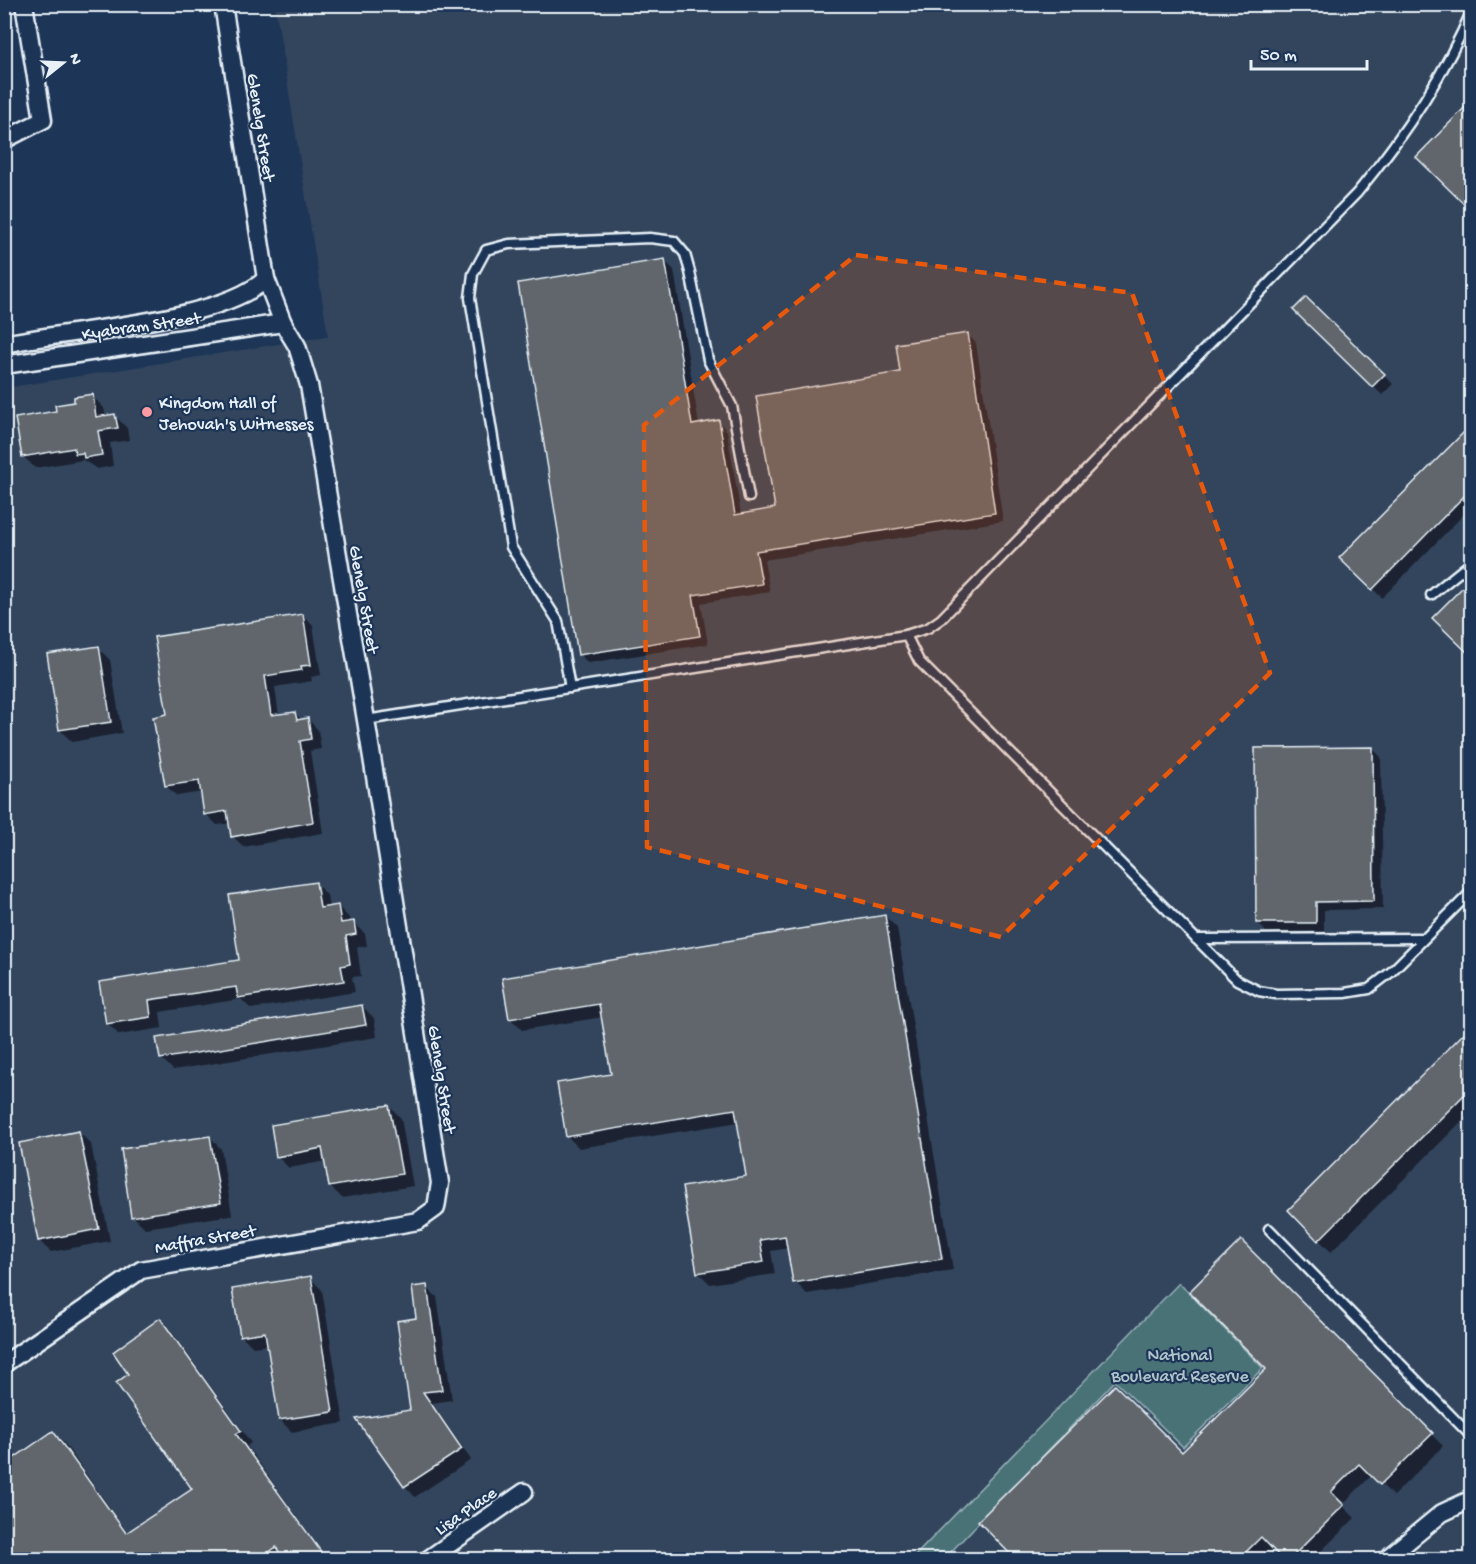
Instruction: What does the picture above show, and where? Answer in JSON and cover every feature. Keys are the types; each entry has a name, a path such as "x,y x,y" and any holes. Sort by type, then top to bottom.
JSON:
{"street":[{"path":"4,140 43,120 24,4"},
{"name":"Glenelg Street","path":"223,4 266,279 283,323 297,346 309,385 441,1184 436,1208"},
{"name":"Kyabram Street","path":"4,344 194,310 242,296 266,279"},
{"name":"Kyabram Street","path":"4,366 283,323"},
{"name":"Maffra Street","path":"4,1364 141,1270 418,1221 436,1208"},
{"name":"Lisa Place","path":"427,1560 524,1492"},
{"path":"1385,1560 1442,1513 1472,1499"}],"lane":[{"path":"366,720 906,635 928,628 941,619 1357,193 1393,147 1441,72 1472,10"},
{"path":"570,688 558,621 511,547 470,298 473,274 486,250 509,244 657,238 674,241 685,254 708,360 732,406 749,497"},
{"path":"1431,595 1472,562"},
{"path":"906,635 919,661 1237,980 1259,992 1276,994 1359,992 1369,989 1391,972 1472,891"},
{"path":"1196,939 1424,938"},
{"path":"1269,1229 1472,1437"}],"highlighted area":[{"path":"856,255 1132,293 1270,673 1001,937 647,847 644,425"}],"shaded area":[{"path":"275,5 1471,5 1471,1559 5,1560 5,388 328,336"}],"green space":[{"name":"National Boulevard Reserve","path":"1179,1283 1263,1368 1183,1447 1115,1381 944,1559 911,1560"}],"building":[{"path":"1472,100 1472,212 1416,157"},
{"path":"665,259 692,425 719,420 735,515 775,508 756,396 900,372 896,344 968,333 995,513 756,551 762,584 693,595 700,636 578,655 518,283"},
{"path":"1306,297 1385,374 1372,387 1293,310"},
{"path":"93,394 96,417 115,414 118,428 98,431 102,455 84,458 83,453 75,454 74,448 22,457 15,418 56,411 55,405 74,402 74,397"},
{"path":"1472,424 1472,488 1372,590 1339,558"},
{"path":"1472,578 1472,657 1432,618"},
{"path":"303,614 311,665 301,666 302,670 265,676 271,715 295,712 297,720 308,718 311,739 300,741 313,822 231,837 227,811 204,815 199,781 165,786 153,717 167,714 154,637"},
{"path":"99,646 111,722 59,730 47,654"},
{"path":"1373,747 1374,901 1316,902 1316,923 1256,923 1255,748"},
{"path":"316,882 320,908 338,905 341,923 354,921 356,934 346,936 350,964 341,966 344,981 238,998 236,987 149,1000 151,1017 106,1024 99,982 239,960 229,895"},
{"path":"885,915 942,1259 793,1283 785,1236 760,1240 764,1262 697,1273 682,1187 746,1176 735,1109 566,1137 557,1083 611,1074 599,1004 509,1019 502,978"},
{"path":"362,1005 366,1025 160,1059 156,1038"},
{"path":"1472,1025 1472,1102 1464,1095 1318,1241 1288,1210"},
{"path":"389,1105 402,1174 329,1187 322,1148 276,1157 271,1125"},
{"path":"79,1131 99,1229 38,1241 19,1143"},
{"path":"210,1136 221,1203 131,1217 121,1149"},
{"path":"1241,1240 1433,1433 1380,1485 1359,1464 1331,1492 1344,1505 1289,1560 1283,1560 1261,1537 1238,1560 1016,1560 978,1521 1115,1385 1182,1452 1266,1369 1189,1292"},
{"path":"311,1276 333,1412 279,1420 265,1332 240,1336 232,1289"},
{"path":"427,1285 442,1390 423,1392 462,1449 404,1487 356,1419 410,1410 397,1321 416,1318 412,1287"},
{"path":"160,1318 241,1431 236,1434 327,1560 284,1560 276,1547 259,1560 4,1560 4,1465 53,1431 126,1533 192,1489 116,1383 128,1374 113,1352"}],"place":[{"name":"Kingdom Hall of Jehovah's Witnesses","path":"147,412"}]}
